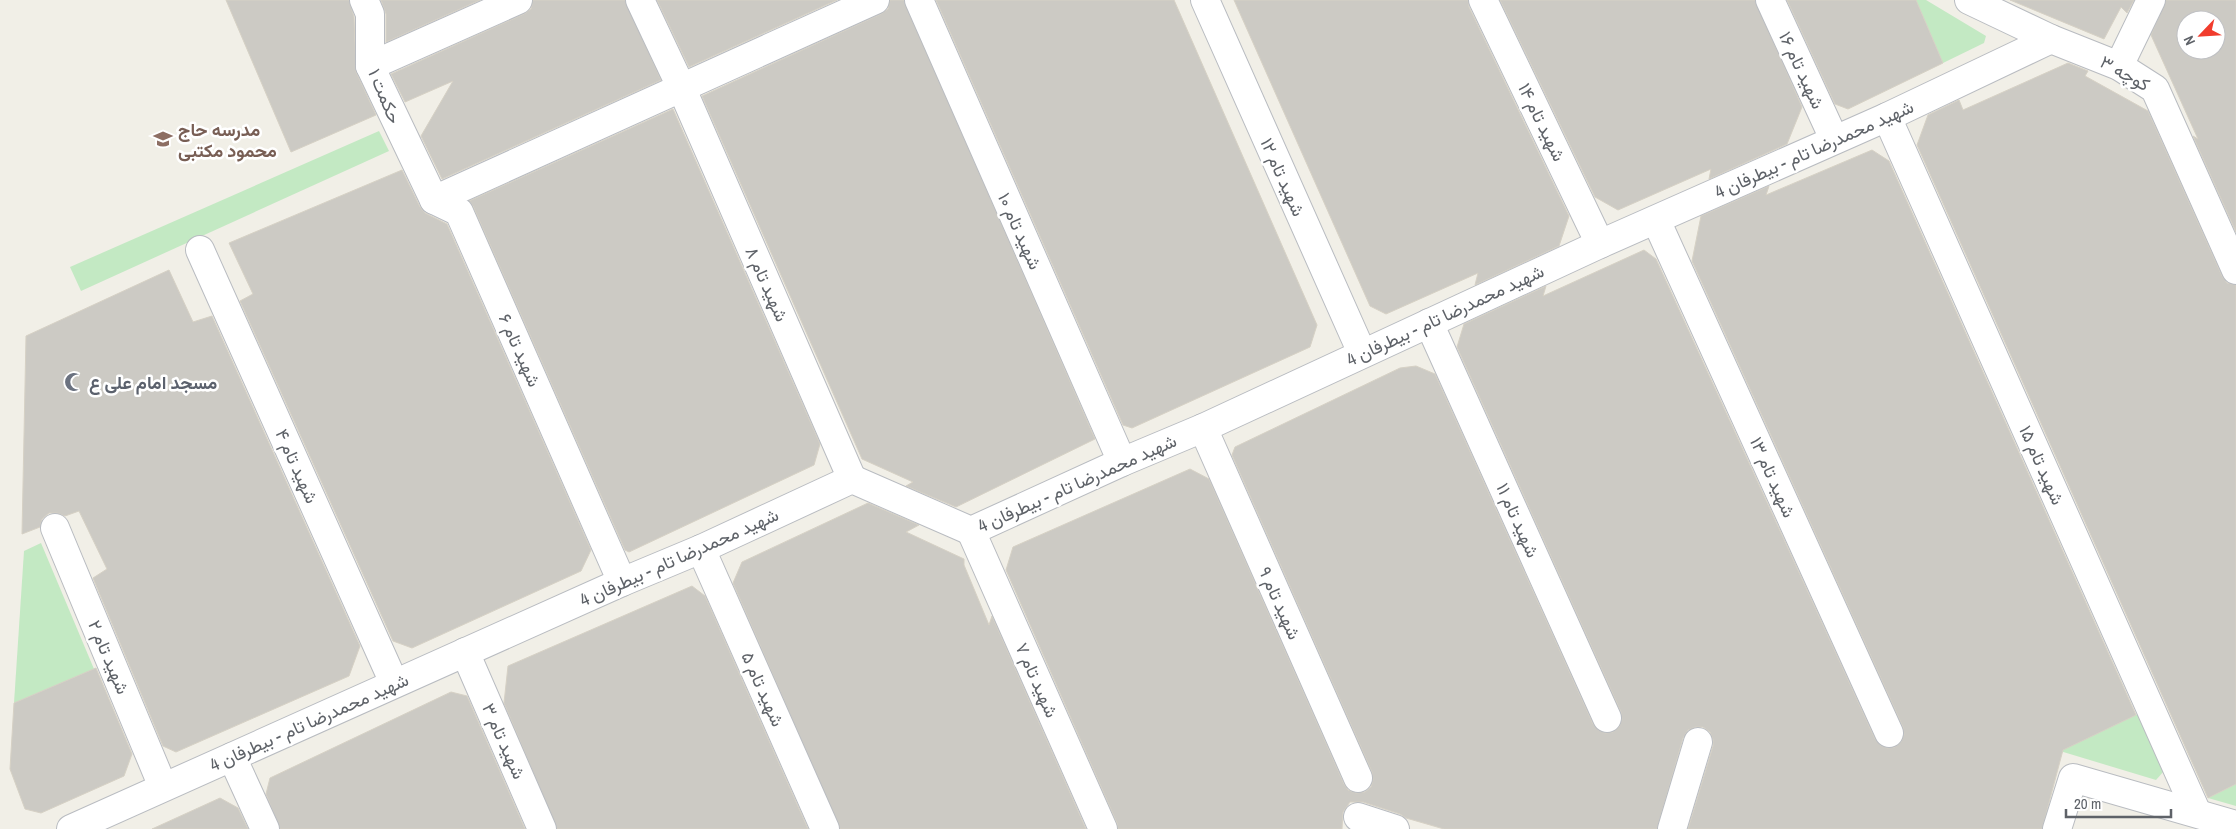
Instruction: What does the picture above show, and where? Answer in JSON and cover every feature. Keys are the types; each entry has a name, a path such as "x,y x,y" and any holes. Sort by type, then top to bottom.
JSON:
{"street":[{"name":"حکمت ۱","path":"364,0 370,14 370,66 434,200"},
{"path":"370,66 518,0"},
{"name":"شهید تام ۸","path":"640,0 682,89 852,479"},
{"path":"434,200 875,0"},
{"name":"شهید تام ۱۰","path":"919,0 1122,462"},
{"name":"شهید تام ۱۲","path":"1205,0 1362,353"},
{"name":"شهید تام ۱۴","path":"1483,0 1600,244"},
{"name":"شهید تام ۱۶","path":"1770,0 1834,139"},
{"name":"کوچه ۳","path":"1969,0 2050,39 2119,66 2155,89 2236,270"},
{"path":"2119,66 2151,0"},
{"name":"شهید محمدرضا تام - بیطرفان 4","path":"71,829 232,758 394,683 701,549 852,479 971,531 1122,462 1203,428 1600,244 1887,117 2050,39"},
{"name":"شهید تام ۱۵","path":"1887,117 2197,813"},
{"name":"شهید تام ۶","path":"434,200 459,212 622,582"},
{"name":"شهید تام ۱۳","path":"1656,220 1889,733"},
{"name":"شهید تام ۴","path":"200,250 394,683"},
{"name":"شهید تام ۱۱","path":"1429,323 1607,718"},
{"name":"شهید تام ۹","path":"1203,428 1358,778"},
{"name":"شهید تام ۲","path":"55,528 163,787"},
{"name":"شهید تام ۷","path":"971,531 1103,829"},
{"name":"شهید تام ۵","path":"701,549 824,829"},
{"name":"شهید تام ۳","path":"465,652 542,829"},
{"path":"1672,829 1698,742"},
{"path":"232,758 265,829"},
{"path":"2058,829 2073,778 2236,825"},
{"path":"1358,818 1395,829"}],"green space":[{"path":"1916,0 1926,0 1986,36 1984,43 1943,63"},
{"path":"379,131 389,151 81,291 70,267"},
{"path":"41,543 94,669 14,703 24,551"},
{"path":"2138,714 2164,771 2156,780 2060,751"},
{"path":"2236,784 2236,806 2208,798"}],"building":[{"path":"226,0 349,0 354,17 356,72 376,115 291,152"},
{"path":"381,0 480,0 386,42 386,14"},
{"path":"533,0 625,0 661,80 442,179 421,136 453,81 405,102 391,74 524,14 531,9"},
{"path":"657,0 837,0 689,67"},
{"path":"890,0 904,0 1095,439 956,507 906,486 913,482 862,459 702,96 881,14 888,9"},
{"path":"936,0 1174,0 1317,325 1310,347 1132,428 1123,425"},
{"path":"1234,0 1468,0 1469,7 1569,216 1559,246 1475,285 1478,273 1386,314 1370,306"},
{"path":"1500,0 1755,0 1802,107 1787,144 1709,179 1711,169 1618,210 1595,197"},
{"path":"1787,0 1916,0 1943,63 1848,109 1835,104"},
{"path":"2010,0 2134,0 2127,13 2121,7 2104,39"},
{"path":"2166,0 2236,0 2236,232 2193,136 2198,139 2151,35"},
{"path":"2068,63 2088,71 2085,76 2148,111 2222,276 2227,283 2236,285 2236,784 2208,798 1917,145 1928,115 1959,100 1963,110"},
{"path":"673,109 820,444 814,465 629,552 625,550 473,206 469,201"},
{"path":"1872,150 1889,161 2136,715 2063,750 2042,829 1688,829 1713,746 1710,732 1703,727 1695,727 1688,730 1683,738 1657,829 1444,829 1406,818 1400,814 1363,802 1350,802 1343,812 1342,829 1118,829 1006,570 1013,547 1190,469 1209,479 1344,784 1348,790 1356,793 1365,792 1371,787 1373,780 1372,772 1232,455 1235,447 1400,368 1416,366 1435,374 1593,724 1598,730 1605,733 1613,732 1619,727 1622,720 1621,712 1457,347 1464,324 1546,286 1543,296 1644,250 1656,259 1875,739 1880,745 1887,748 1895,747 1901,742 1904,735 1903,727 1692,261 1701,216 1769,186 1766,195"},
{"path":"402,170 420,207 425,213 447,224 591,550 581,571 412,648 393,641 240,301 253,294 229,243"},
{"path":"169,270 193,322 212,316 360,646 349,676 176,752 163,746 93,578 107,569 79,511 65,516 49,513 42,519 40,527 22,534 26,336"},
{"path":"868,503 919,525 906,532 964,559 964,565 989,625 992,616 1086,829 840,829 733,583 742,562"},
{"path":"692,586 705,596 808,829 557,829 504,703 508,666"},
{"path":"96,668 132,754 124,776 41,813 25,809 10,769 14,703"},
{"path":"451,692 467,696 525,829 280,829 266,794 270,778"},
{"path":"220,798 238,808 248,829 152,829"}],"place":[{"name":"مدرسه حاج محمود مکتبی","path":"163,139"},
{"name":"مسجد امام علی ع","path":"74,382"}]}
